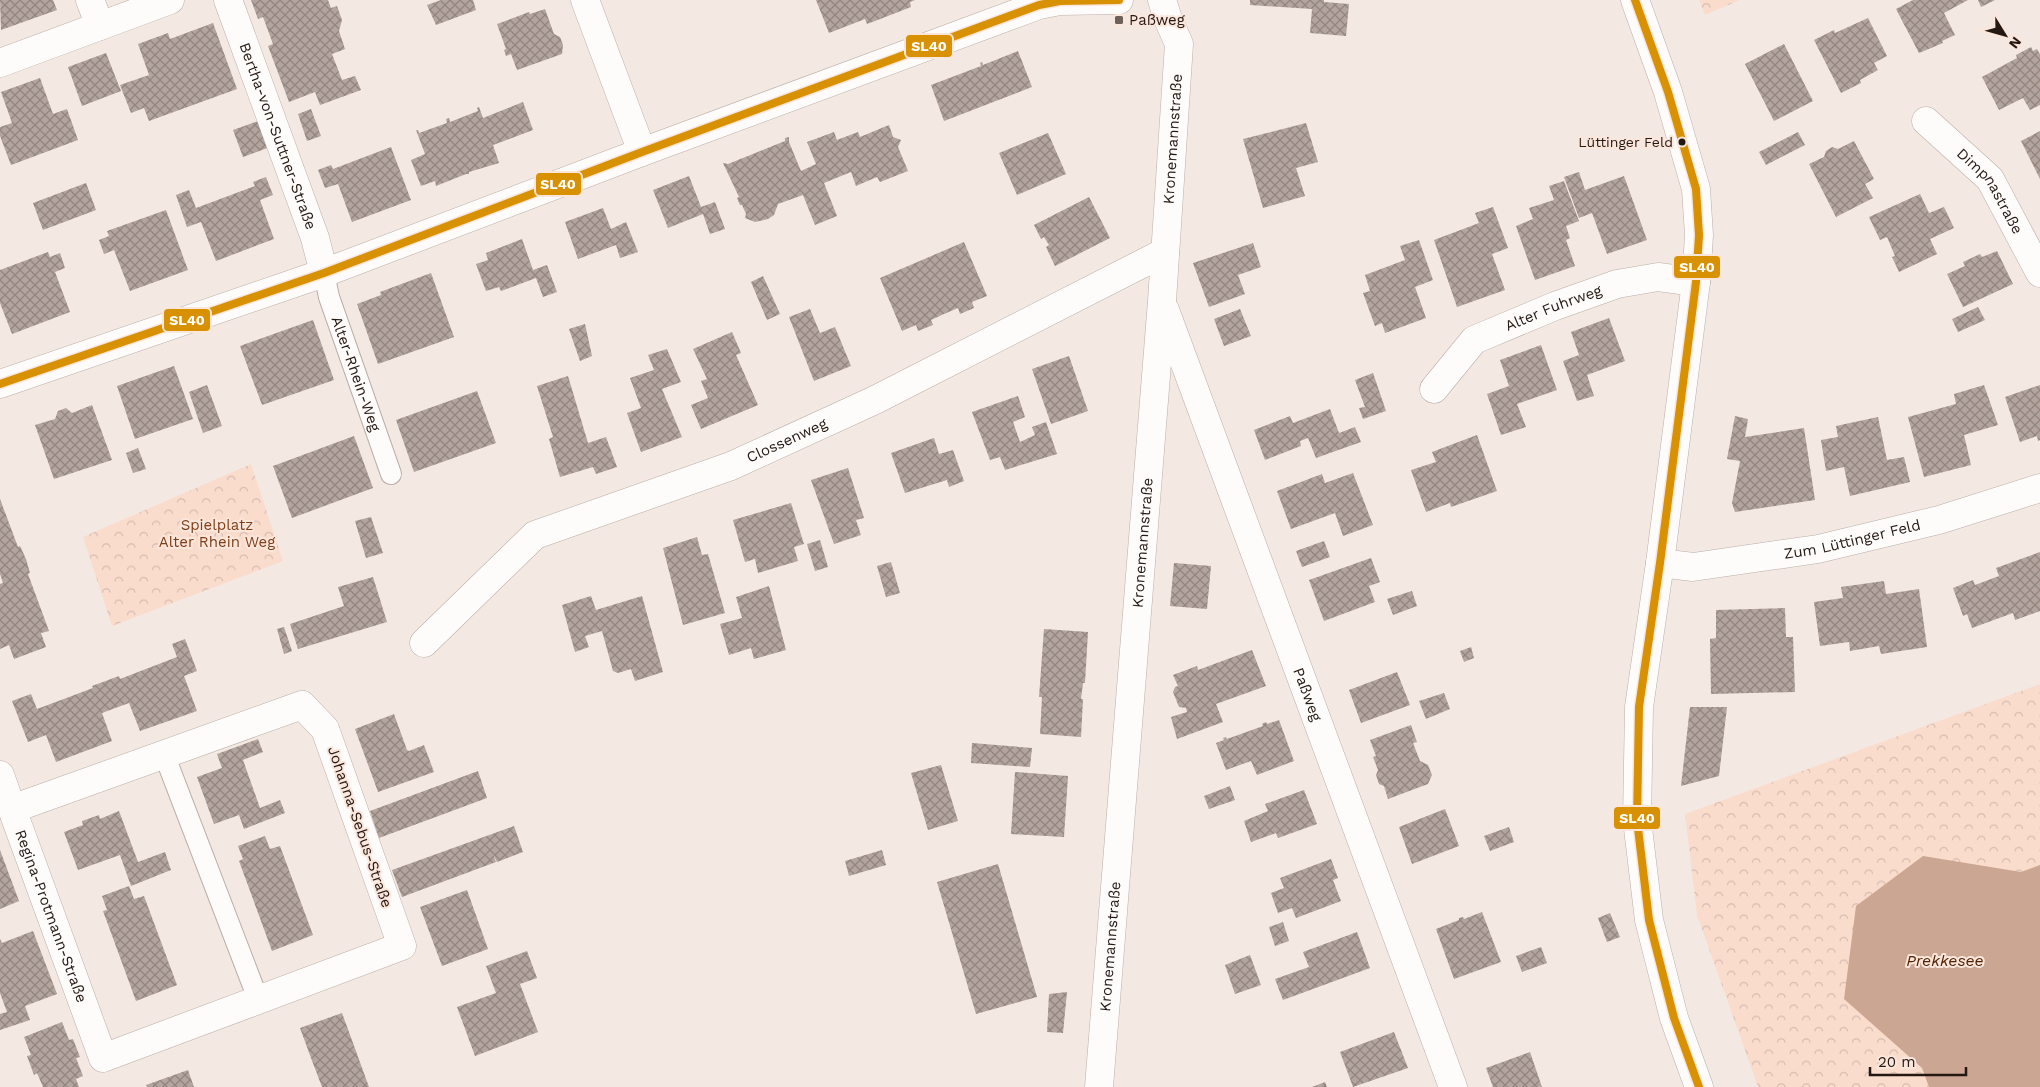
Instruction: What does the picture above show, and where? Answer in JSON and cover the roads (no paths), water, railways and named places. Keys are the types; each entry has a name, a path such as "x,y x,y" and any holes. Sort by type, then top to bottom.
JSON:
{"street":[{"path":"90,0 100,26"},
{"path":"0,63 170,0"},
{"name":"Bertha-von-Suttner-Straße","path":"228,0 316,238 324,273"},
{"path":"585,0 642,152"},
{"path":"0,384 324,273 1038,3 1119,0"},
{"name":"Kronemannstraße","path":"1099,1087 1162,301 1179,44 1162,0"},
{"path":"1635,0 1668,92 1696,189 1699,235 1696,282 1660,563 1639,707 1637,820 1649,920 1674,1018 1698,1087"},
{"name":"Dimpnastraße","path":"1926,121 1990,179 2040,273"},
{"name":"Clossenweg","path":"424,643 535,535 740,462 875,400 1165,252"},
{"name":"Alter Fuhrweg","path":"1434,389 1474,340 1556,306 1617,284 1658,277 1696,282"},
{"name":"Paßweg","path":"1162,301 1453,1087"},
{"name":"Zum Lüttinger Feld","path":"1660,563 1693,568 1818,549 1939,520 2040,488"},
{"name":"Johanna-Sebus-Straße","path":"12,809 302,705 325,729 402,946 103,1058"},
{"name":"Regina-Protmann-Straße","path":"0,774 103,1058"}],"lane":[{"name":"Alter-Rhein-Weg","path":"324,273 329,297 391,474"},
{"path":"164,754 258,999"}],"water":[{"name":"Prekkesee","path":"1923,856 2021,872 2040,865 2040,1087 1929,1087 1922,1068 1844,999 1856,906"}],"place":[{"name":"Paßweg","path":"1119,20"},
{"name":"Lüttinger Feld","path":"1682,142"}],"park label":[{"name":"Spielplatz Alter Rhein Weg","path":"217,534"}]}
